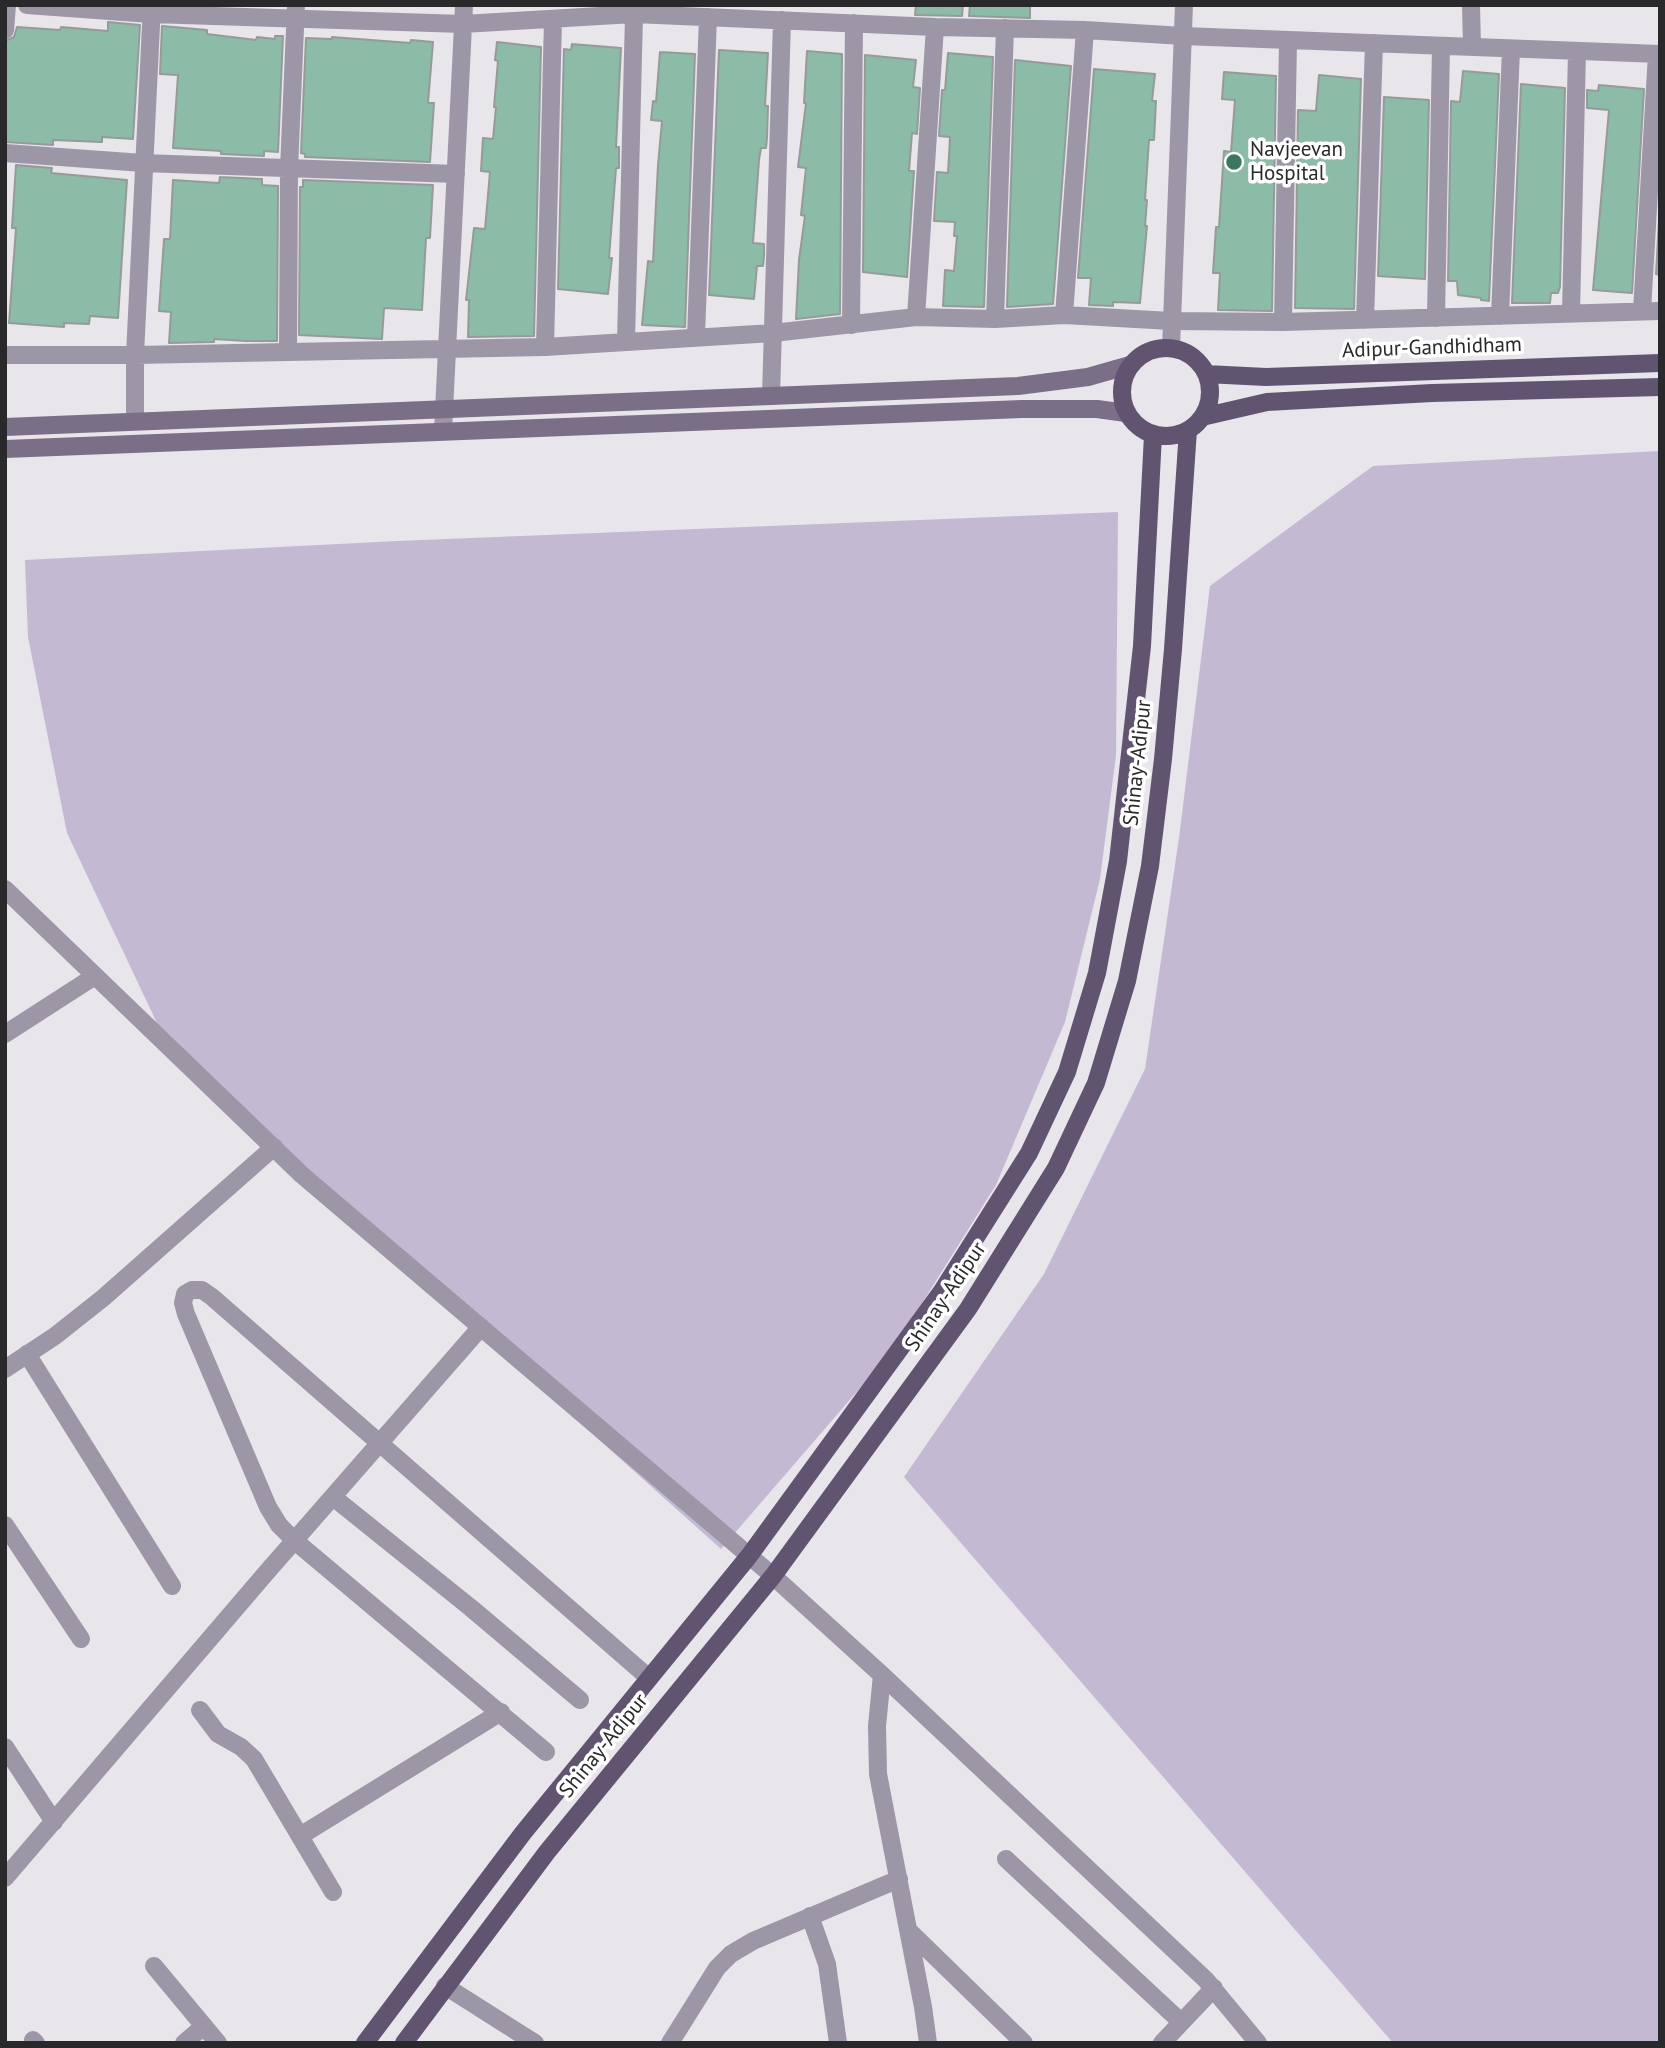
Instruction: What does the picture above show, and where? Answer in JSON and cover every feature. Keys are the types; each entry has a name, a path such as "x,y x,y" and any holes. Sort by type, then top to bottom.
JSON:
{"main road":[{"path":"1171,348 1185,352 1198,361 1206,373 1210,388 1209,404 1202,417 1188,430 1171,436 1153,435 1138,426 1126,413 1121,397 1123,380 1130,365 1141,355 1155,349 1171,348"},
{"name":"Adipur-Gandhidham","path":"1206,373 1266,377 1660,363"},
{"path":"5,427 1018,386 1088,377 1130,365"},
{"path":"1202,417 1267,402 1432,393 1660,387"},
{"path":"5,449 1021,409 1097,409 1126,413"},
{"name":"Shinay-Adipur","path":"404,2043 547,1852 773,1576 968,1309 1056,1168 1096,1083 1127,981 1150,866 1173,649 1188,430"},
{"name":"Shinay-Adipur","path":"365,2043 523,1833 749,1556 942,1291 1029,1153 1066,1072 1097,973 1118,861 1142,646 1153,435"}],"street":[{"path":"5,30 7,5"},
{"path":"5,355 545,347 773,333 916,317 995,319 1063,315 1171,321 1283,322 1651,311 1658,54 634,14 463,24 295,12 27,5"},
{"path":"443,431 464,5"},
{"path":"1171,348 1184,5"},
{"path":"135,421 135,355 152,10"},
{"path":"288,351 289,169 295,12"},
{"path":"1471,12 1472,47"},
{"path":"626,342 634,14"},
{"path":"696,337 708,17"},
{"path":"545,347 553,19"},
{"path":"771,396 782,20"},
{"path":"850,325 854,23"},
{"path":"916,317 934,26"},
{"path":"995,319 1005,28"},
{"path":"1063,315 1085,30"},
{"path":"1283,322 1288,40"},
{"path":"1365,320 1374,43"},
{"path":"1436,318 1441,46"},
{"path":"1500,316 1511,49"},
{"path":"1570,313 1577,51"},
{"path":"5,153 143,163 456,174"},
{"path":"5,889 302,1175 773,1576 882,1675 1214,1988 1258,2043"},
{"path":"5,1034 95,976"},
{"path":"5,1369 64,1329 103,1298 274,1147"},
{"path":"546,1752 279,1525 268,1507 186,1314 183,1303 185,1294 192,1290 202,1290 212,1297 649,1678"},
{"path":"5,1878 481,1327"},
{"path":"27,1354 172,1586"},
{"path":"333,1497 580,1700"},
{"path":"5,1525 81,1639"},
{"path":"882,1675 877,1726 878,1774 928,2043"},
{"path":"200,1710 218,1734 241,1747 254,1759 333,1892"},
{"path":"300,1836 501,1712"},
{"path":"5,1747 54,1822"},
{"path":"1006,1859 1181,2022"},
{"path":"670,2043 717,1968 731,1954 753,1941 899,1879"},
{"path":"810,1916 827,1964 838,2043"},
{"path":"909,1931 1024,2043"},
{"path":"154,1966 218,2043"},
{"path":"445,1986 535,2043"},
{"path":"1161,2043 1214,1988"},
{"path":"184,2043 204,2026"}],"shaded area":[{"path":"1660,451 1660,2043 1393,2043 904,1477 1044,1274 1145,1069 1179,838 1210,586 1373,466"},
{"path":"1118,512 1116,755 1100,879 1065,1022 996,1185 892,1351 721,1549 174,1059 67,833 28,637 25,560 397,541"}],"building":[{"path":"916,5 963,5 962,16 915,15"},
{"path":"970,5 1030,5 1030,18 969,16"},
{"path":"108,22 140,25 133,139 102,137 102,142 53,140 53,145 5,142 5,41 14,37 17,27 108,31"},
{"path":"162,26 207,30 207,34 256,40 257,37 275,39 275,36 283,36 278,152 264,151 264,156 173,148 178,75 160,74"},
{"path":"332,37 410,43 411,40 433,42 428,103 434,103 430,162 305,157 305,154 301,153 306,38"},
{"path":"497,42 541,47 534,336 468,337 469,300 466,300 474,228 485,229 490,172 481,171 483,138 493,139"},
{"path":"572,44 621,48 616,147 619,147 619,168 616,168 608,294 558,289 564,49 571,50"},
{"path":"719,50 768,53 765,106 768,106 767,138 766,148 761,148 759,160 753,243 764,244 764,256 763,266 757,266 754,299 709,295"},
{"path":"807,51 842,54 840,314 796,319 799,260 805,216 801,215 806,168 798,167 806,103"},
{"path":"660,52 695,54 685,327 642,325 648,261 653,262 662,121 651,120 653,101 656,102"},
{"path":"948,53 993,57 984,307 943,306 945,270 954,271 957,236 954,236 955,222 934,221 937,172 948,173 950,137 939,136"},
{"path":"865,55 916,60 913,87 920,88 917,134 912,133 909,171 914,171 907,277 863,272"},
{"path":"1015,60 1071,66 1053,304 1007,307"},
{"path":"1094,69 1155,74 1152,101 1156,101 1154,140 1149,140 1145,200 1147,226 1140,303 1089,305 1091,278 1078,278"},
{"path":"1463,71 1499,74 1489,301 1458,295 1457,281 1448,281 1451,101 1460,102"},
{"path":"1224,72 1276,76 1272,311 1218,310 1220,273 1213,273 1216,227 1219,227 1224,151 1231,152 1235,100 1222,99"},
{"path":"1319,75 1361,79 1354,309 1295,308 1298,110 1316,111"},
{"path":"1521,84 1565,88 1560,287 1558,293 1551,293 1550,303 1512,303"},
{"path":"1599,85 1644,89 1632,293 1593,290 1609,110 1587,108 1587,90 1598,91"},
{"path":"1384,97 1429,100 1425,279 1378,276"},
{"path":"16,165 52,168 51,173 127,180 118,318 90,316 89,324 64,323 64,327 9,323 16,228 12,228"},
{"path":"220,177 262,179 262,185 278,186 277,341 214,339 214,342 169,343 171,312 159,311 164,239 170,239 173,180 219,183"},
{"path":"303,180 433,185 430,238 426,238 422,310 384,308 382,339 299,335 300,187 303,187"},
{"path":"1660,202 1660,275 1656,274"}],"place":[{"name":"Navjeevan Hospital","path":"1234,162"}]}
